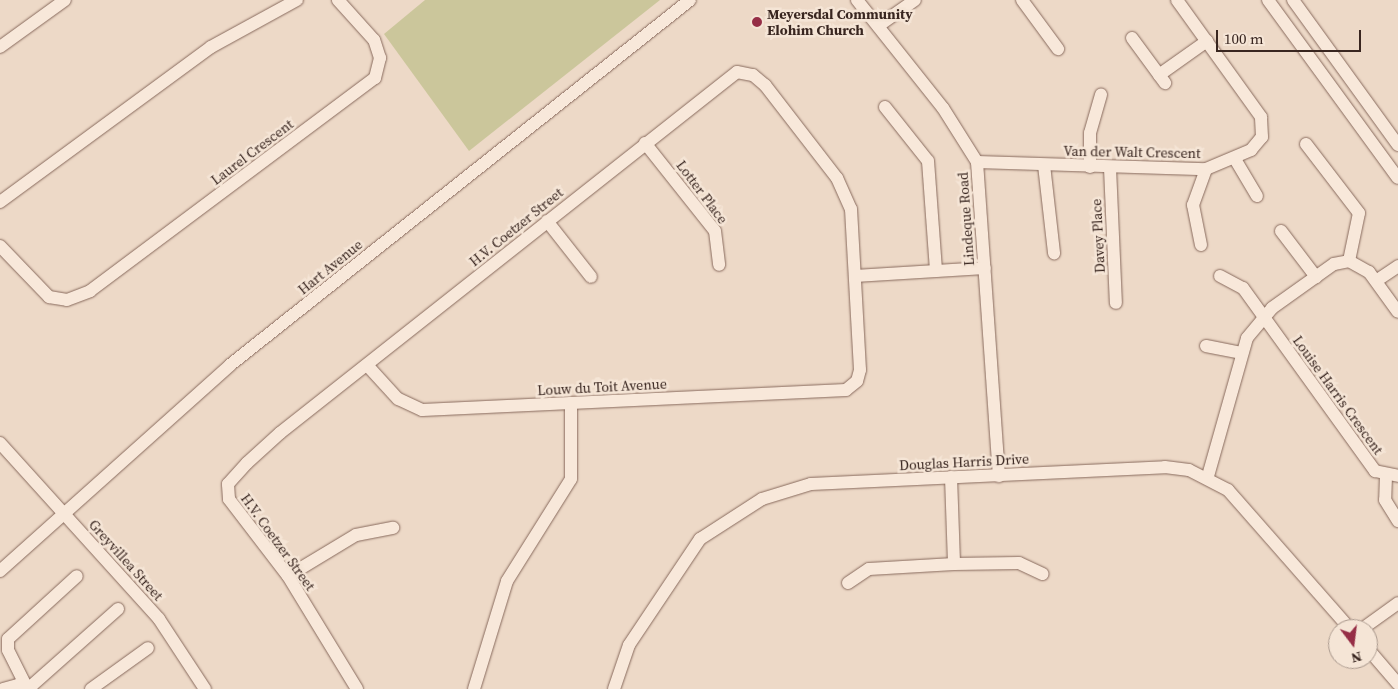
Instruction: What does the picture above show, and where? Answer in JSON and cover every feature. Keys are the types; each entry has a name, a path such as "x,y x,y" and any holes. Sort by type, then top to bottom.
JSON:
{"street":[{"path":"0,47 65,0"},
{"path":"0,202 211,47 297,0"},
{"name":"Laurel Crescent","path":"0,246 40,290 67,300 90,291 368,86 378,72 379,51 366,29 338,0"},
{"name":"Hart Avenue","path":"0,571 230,365 690,0"},
{"name":"Lindeque Road","path":"857,0 943,108 977,162 999,476"},
{"path":"878,26 915,0"},
{"path":"1022,0 1058,49"},
{"name":"Van der Walt Crescent","path":"977,162 1045,171 1090,167 1206,169 1236,159 1257,144 1264,128 1177,0"},
{"path":"1268,0 1398,178"},
{"path":"1293,0 1398,145"},
{"path":"1132,38 1162,79 1206,41"},
{"name":"H.V. Coetzer Street","path":"357,689 288,576 235,509 227,494 228,484 280,433 727,78 745,71 753,74 837,178 851,209 860,370 854,384"},
{"path":"1090,167 1090,133 1102,95"},
{"path":"885,107 928,160 936,271"},
{"name":"Lotter Place","path":"645,143 715,231 719,265"},
{"path":"1306,144 1359,214 1349,261"},
{"path":"1236,159 1256,196"},
{"name":"Davey Place","path":"1110,168 1116,303"},
{"path":"1201,245 1193,205 1206,169"},
{"path":"1045,171 1054,253"},
{"path":"547,221 591,277"},
{"path":"1281,231 1316,277"},
{"path":"1208,476 1242,353 1263,318 1334,264 1349,261 1364,266 1398,312"},
{"path":"1376,281 1398,266"},
{"path":"855,276 985,268"},
{"name":"Louise Harris Crescent","path":"1220,276 1243,288 1375,471 1392,476"},
{"path":"1206,346 1242,353"},
{"name":"Louw du Toit Avenue","path":"367,364 398,399 422,410 838,391 854,384"},
{"path":"474,689 507,581 571,479 571,404"},
{"name":"Greyvillea Street","path":"0,443 66,512 159,619 205,689"},
{"name":"Douglas Harris Drive","path":"614,689 629,645 695,544 732,515 802,486 1165,467 1208,476 1228,490 1341,619"},
{"path":"1392,476 1385,500 1398,521"},
{"path":"950,477 954,564"},
{"path":"288,576 356,535 393,528"},
{"path":"848,583 869,569 954,564 1019,563 1043,574"},
{"path":"28,688 8,650 9,638 77,576"},
{"path":"1376,619 1398,603"},
{"path":"3,689 28,688 118,609"},
{"path":"91,689 148,648"},
{"path":"1378,658 1393,669 1398,684"}],"shaded area":[{"path":"425,0 660,0 469,151 384,34"}],"place":[{"name":"Meyersdal Community Elohim Church","path":"757,22"}]}
